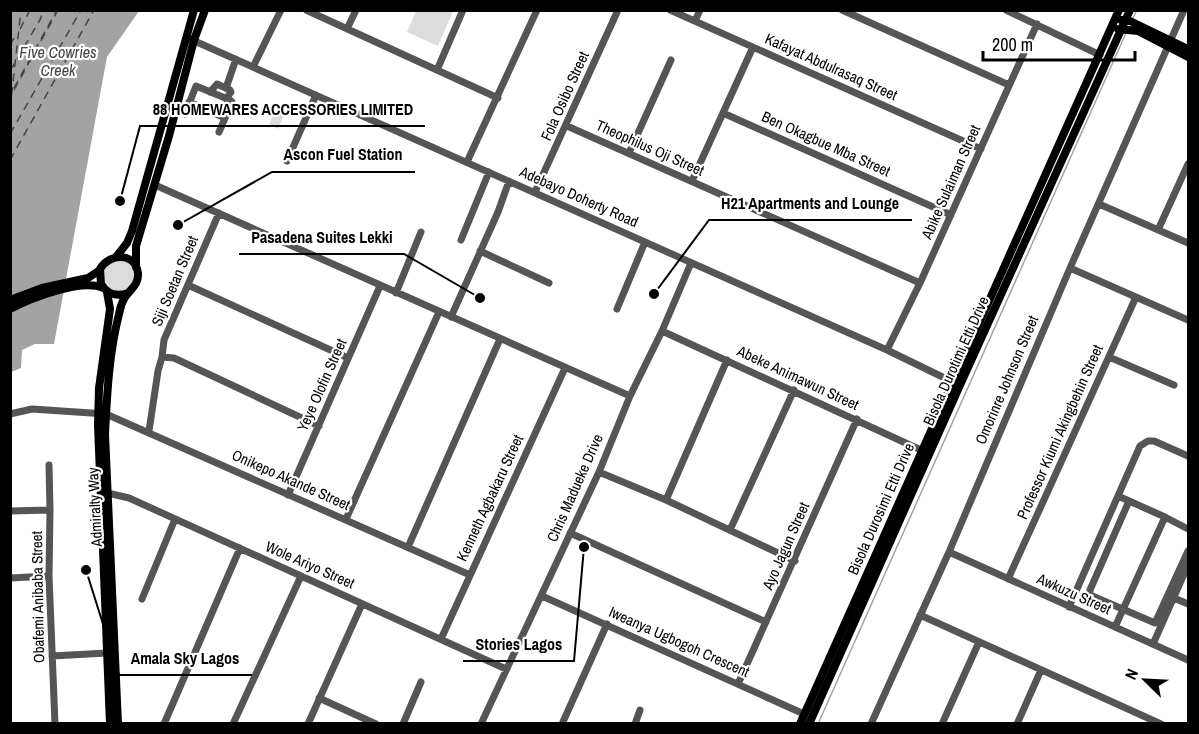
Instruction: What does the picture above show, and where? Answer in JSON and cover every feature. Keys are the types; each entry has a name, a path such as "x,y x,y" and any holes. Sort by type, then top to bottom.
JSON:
{"main road":[{"path":"10,300 42,288 85,282 117,295 128,293 136,285 138,279 136,246 155,185 190,39 194,10"},
{"path":"10,309 85,282 106,261 116,257 128,243 190,39 205,10"},
{"name":"Bisola Durosimi Etti Drive","path":"800,723 923,450 956,384 1119,10"},
{"name":"Bisola Durotimi Etti Drive","path":"809,723 956,384 1128,25 1130,10"},
{"path":"1115,20 1169,44 1188,57"},
{"path":"1111,30 1128,25"},
{"path":"1169,44 1188,49"},
{"path":"116,257 128,259 136,268"},
{"path":"100,269 99,279 105,290"},
{"name":"Admiralty Way","path":"105,290 110,309 99,387 103,413 110,723"},
{"name":"Admiralty Way","path":"103,413 117,320 122,302 128,293"},
{"name":"Admiralty Way","path":"104,495 118,723"}],"street":[{"path":"253,67 281,10"},
{"path":"306,10 498,98"},
{"path":"347,29 356,10"},
{"path":"436,70 463,10"},
{"path":"467,162 537,10"},
{"name":"Fola Osibo Street","path":"535,192 618,10"},
{"name":"Kafayat Abdulrasaq Street","path":"670,10 981,148"},
{"path":"695,21 700,10"},
{"path":"842,10 1009,85"},
{"path":"1006,10 1100,55"},
{"name":"Omorinre Johnson Street","path":"871,723 949,552 1070,268 1184,10"},
{"name":"Abike Sulaiman Street","path":"887,350 920,283 1037,24"},
{"name":"Adebayo Doherty Road","path":"190,39 887,350 956,384"},
{"path":"693,182 753,47"},
{"path":"226,88 236,59"},
{"path":"629,153 671,60"},
{"path":"210,92 217,84 231,91 226,99"},
{"path":"185,114 196,86 232,102 219,132"},
{"path":"287,162 316,95"},
{"path":"189,102 225,118"},
{"name":"Ben Okagbue Mba Street","path":"723,113 951,215"},
{"name":"Theophilus Oji Street","path":"567,126 920,283"},
{"path":"1158,230 1188,164"},
{"path":"461,240 489,172"},
{"path":"450,317 509,181"},
{"path":"155,185 630,396"},
{"path":"1099,204 1188,243"},
{"name":"Siji Soetan Street","path":"148,431 164,340 219,213"},
{"path":"396,293 421,232"},
{"path":"617,309 645,242"},
{"path":"480,251 549,283"},
{"name":"Chris Madueke Drive","path":"481,723 599,472 630,396 662,332 691,263"},
{"path":"1070,268 1188,320"},
{"path":"188,285 348,358"},
{"name":"Yeye Olofin Street","path":"288,495 380,286"},
{"name":"Professor Kiumi Akingbehin Street","path":"1008,579 1136,297"},
{"path":"346,519 439,312"},
{"name":"Abeke Animawun Street","path":"662,332 923,450"},
{"path":"408,547 500,339"},
{"path":"162,357 174,358 319,426"},
{"path":"1109,357 1174,385"},
{"path":"666,500 727,360"},
{"name":"Kenneth Agbakaru Street","path":"441,639 565,368"},
{"path":"730,531 794,390"},
{"name":"Onikepo Akande Street","path":"10,414 32,409 103,413 470,575"},
{"name":"Ayo Jagun Street","path":"738,684 857,419"},
{"path":"1069,606 1140,446 1154,441 1188,456"},
{"path":"49,465 50,510"},
{"path":"599,472 666,500 795,561"},
{"name":"Wole Ariyo Street","path":"104,495 129,498 506,669"},
{"path":"1118,496 1188,529"},
{"path":"1129,501 1089,593 1091,596 1153,623 1156,622 1188,551"},
{"name":"Obafemi Anibaba Street","path":"10,511 50,510 49,576 55,723"},
{"path":"1115,627 1165,517"},
{"path":"142,599 175,519"},
{"path":"570,534 766,622"},
{"path":"164,723 240,548"},
{"name":"Awkuzu Street","path":"949,552 1188,660"},
{"path":"1153,644 1188,565"},
{"path":"10,578 49,576"},
{"path":"233,723 301,576"},
{"name":"Iweanya Ugbogoh Crescent","path":"542,596 804,714"},
{"path":"1174,597 1188,604"},
{"path":"308,723 362,604"},
{"path":"920,615 1161,723"},
{"path":"562,723 607,624"},
{"path":"942,723 979,642"},
{"path":"52,656 107,653"},
{"path":"1017,723 1041,669"},
{"path":"403,723 421,682"},
{"path":"319,699 376,723"},
{"path":"634,723 640,710"}],"shaded area":[{"path":"416,11 453,11 438,46 407,32"},
{"path":"276,109 285,113 278,129 269,124"},
{"path":"119,260 130,265 135,276 130,287 119,292 108,287 103,276 108,265"}],"water":[{"name":"Five Cowries Creek","path":"11,11 139,11 107,57 54,344 35,344 22,350 21,368 11,372"}],"waterway":[{"path":"1133,18 1137,10"},
{"path":"818,724 1126,33"}],"ferry route":[{"path":"10,109 21,10"},
{"path":"20,29 30,10"},
{"path":"17,59 41,18 42,10"},
{"path":"14,88 57,10"},
{"path":"14,90 58,10"},
{"path":"10,134 81,10"},
{"path":"10,160 94,10"},
{"path":"10,45 17,33"},
{"path":"10,70 15,63"}],"place":[{"name":"88 HOMEWARES ACCESSORIES LIMITED","path":"120,201"},
{"name":"Ascon Fuel Station","path":"178,225"},
{"name":"H21 Apartments and Lounge","path":"654,294"},
{"name":"Pasadena Suites Lekki","path":"480,298"},
{"name":"Stories Lagos","path":"584,547"},
{"name":"Amala Sky Lagos","path":"86,570"}]}
